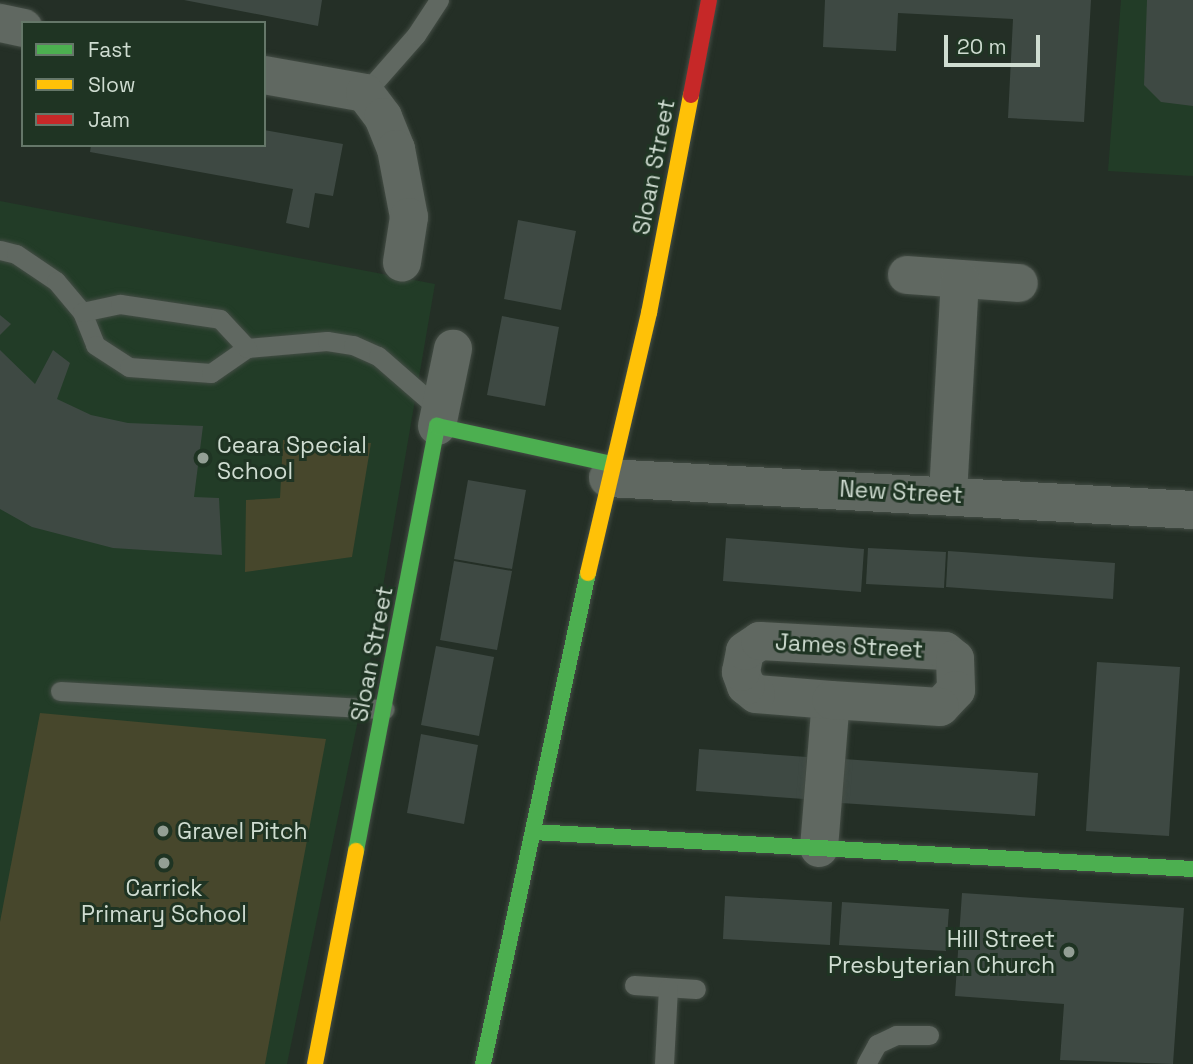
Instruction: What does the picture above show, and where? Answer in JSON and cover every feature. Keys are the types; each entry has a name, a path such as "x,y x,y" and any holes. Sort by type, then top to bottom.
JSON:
{"street":[{"name":"Sloan Street","path":"484,1064 610,471 649,313 709,0"},
{"path":"0,23 21,28"},
{"path":"266,75 365,93 383,117 396,149 409,217 402,262"},
{"path":"907,275 1018,283"},
{"path":"948,494 960,279"},
{"path":"453,349 439,418 610,471"},
{"name":"Sloan Street","path":"315,1064 439,418"},
{"name":"New Street","path":"610,471 1193,510"},
{"name":"James Street","path":"760,641 945,651 955,659 956,690 940,707 831,700 756,694 746,686 741,672 745,651 760,641"},
{"path":"820,848 831,700"},
{"path":"533,832 1193,869"}],"lane":[{"path":"365,93 416,35 439,0"},
{"path":"0,250 16,254 56,281 82,313 95,345 129,367 211,373 247,348 327,341 353,345 378,356 439,418"},
{"path":"82,313 120,304 220,318 247,348"},
{"path":"60,691 385,709"},
{"path":"634,985 696,989"},
{"path":"664,1064 668,988"},
{"path":"866,1064 877,1044 896,1035 929,1035"}],"shaded area":[{"path":"1121,0 1193,0 1193,176 1108,171"},
{"path":"0,201 435,284 370,662 287,1064 0,1064"},
{"path":"283,440 371,443 352,557 245,572 246,500 280,498"},
{"name":"Gravel Pitch","path":"40,713 326,739 265,1064 0,1064 0,922"}],"building":[{"path":"184,0 322,0 318,26"},
{"path":"825,0 1091,0 1084,122 1008,118 1013,19 898,13 896,51 823,47"},
{"path":"1147,0 1193,0 1193,106 1161,102 1144,85"},
{"path":"266,130 343,144 333,196 315,193 309,228 286,223 293,189 90,152 91,147 266,147"},
{"path":"518,220 576,231 561,310 504,299"},
{"path":"0,315 11,324 0,335"},
{"path":"502,316 559,327 545,406 487,395"},
{"path":"0,350 35,384 53,350 70,363 57,399 91,415 128,423 203,426 194,497 219,498 222,555 113,548 32,527 0,509"},
{"path":"468,480 526,490 512,569 454,559"},
{"path":"726,538 864,549 861,592 723,581"},
{"path":"868,548 946,552 944,588 866,584"},
{"path":"948,551 1115,563 1113,599 946,587"},
{"path":"454,561 512,571 497,650 440,640"},
{"path":"436,646 494,657 479,736 421,725"},
{"path":"1097,662 1180,667 1169,836 1086,831"},
{"path":"421,734 478,745 464,824 407,813"},
{"path":"699,749 807,757 804,799 696,791"},
{"path":"844,759 1038,773 1035,816 841,803"},
{"name":"Hill Street Presbyterian Church","path":"962,893 1184,908 1173,1064 1060,1060 1064,1004 955,996"},
{"path":"725,896 832,902 830,945 723,939"},
{"path":"842,902 949,909 946,951 839,945"}],"traffic: fast":[{"path":"356,851 437,426 611,464"},
{"path":"483,1064 588,573"},
{"path":"533,832 1193,869"}],"traffic: slow":[{"path":"588,573 649,313 691,95"},
{"path":"315,1064 356,851"}],"traffic: jam":[{"path":"691,95 709,0"}],"place":[{"name":"Ceara Special School","path":"203,458"},
{"name":"Gravel Pitch","path":"163,831"},
{"name":"Carrick Primary School","path":"164,863"},
{"name":"Hill Street Presbyterian Church","path":"1069,952"}]}
